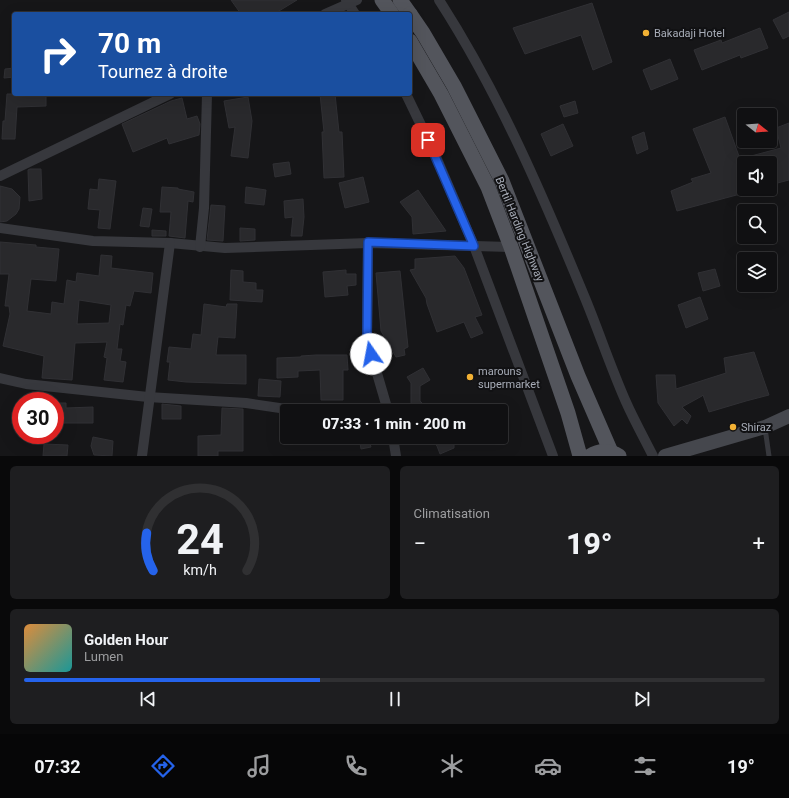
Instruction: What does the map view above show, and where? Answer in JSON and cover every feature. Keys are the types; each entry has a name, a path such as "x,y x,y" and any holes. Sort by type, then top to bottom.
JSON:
{"main road":[{"path":"382,0 391,12"},
{"name":"Bertil Harding Highway","path":"400,0 409,12"},
{"name":"Bertil Harding Highway","path":"412,17 454,86 502,181 578,376 615,454"},
{"name":"Bertil Harding Highway","path":"412,44 441,94 488,187 511,247 568,413 580,456"},
{"name":"Bertil Harding Highway","path":"590,456 598,452 615,454"}],"street":[{"path":"439,0 458,29 509,124 551,216 626,402 653,456"},
{"path":"329,12 350,1 354,12"},
{"path":"0,176 166,96"},
{"path":"200,247 204,208 207,96"},
{"path":"407,96 434,152 474,246 553,456"},
{"path":"0,228 93,241 170,243 200,247 225,248 368,242 511,247"},
{"path":"368,242 367,339 386,404"},
{"path":"142,456 148,398 170,243"},
{"path":"0,378 26,384 148,398 246,403 280,408"},
{"path":"666,456 765,427 789,416"},
{"path":"394,444 396,456"}],"lane":[{"path":"765,427 769,456"}],"building":[{"path":"231,0 297,0 277,12 240,12"},
{"path":"592,3 612,62 593,70 581,35 525,54 513,28"},
{"path":"789,12 789,36 783,39 773,20"},
{"path":"760,28 768,48 741,58 740,55 702,70 694,50 721,40 722,43"},
{"path":"670,59 678,79 651,90 643,70"},
{"path":"12,68 12,77 4,78 5,69"},
{"path":"7,94 12,94 12,96 46,96 46,106 17,107 15,139 2,139 3,121 5,121"},
{"path":"320,96 335,96 339,132 342,132 344,177 324,178 322,132 324,132"},
{"path":"248,97 252,121 248,158 231,156 235,127 229,128 224,101"},
{"path":"182,98 187,119 197,116 200,124 199,135 169,144 167,138 133,152 122,124 171,101"},
{"path":"575,101 578,113 564,117 560,106"},
{"path":"725,117 739,156 737,156 737,195 677,211 671,191 693,182 691,179 711,173 693,129"},
{"path":"789,123 789,180 777,183 777,156 751,156 781,148 777,128"},
{"path":"563,124 573,146 551,156 541,134"},
{"path":"644,132 648,149 637,154 632,137"},
{"path":"289,162 291,174 275,177 273,164"},
{"path":"41,169 42,199 29,201 28,170"},
{"path":"363,177 369,202 345,208 339,183"},
{"path":"99,179 116,181 110,229 98,228 100,210 88,209 90,189 98,190"},
{"path":"0,186 12,189 20,197 19,209 16,214 7,221 0,222"},
{"path":"162,187 178,188 194,192 193,202 188,201 185,238 169,236 171,212 160,212"},
{"path":"246,187 266,190 264,205 245,203"},
{"path":"418,190 446,231 413,234 412,217 400,202"},
{"path":"303,199 304,217 302,236 291,236 293,217 285,218 284,201"},
{"path":"211,205 225,206 223,241 207,240"},
{"path":"143,208 152,209 149,227 140,226"},
{"path":"240,228 255,229 255,240 240,241"},
{"path":"152,230 166,231 166,236 152,236"},
{"path":"0,242 36,245 36,247 59,249 56,281 31,279 27,311 51,314 52,302 64,304 67,280 76,282 77,273 99,276 101,255 112,256 111,268 153,273 151,293 134,291 130,306 126,305 123,325 120,324 117,349 122,349 120,361 126,362 123,382 104,380 107,358 104,357 107,342 75,343 72,380 42,378 44,356 3,346 10,314 9,306 5,306 9,274 0,274","holes":["79,300 111,305 109,323 77,324"]},
{"path":"455,256 464,268 482,315 475,317 483,333 471,338 464,322 437,332 426,298 410,270 415,269 415,259"},
{"path":"715,269 720,286 703,291 698,273"},
{"path":"231,270 243,271 243,282 256,283 256,290 263,290 262,302 230,300"},
{"path":"346,270 346,274 356,274 356,285 347,286 348,295 325,297 323,272"},
{"path":"400,271 408,347 404,349 405,355 396,357 381,331 376,273"},
{"path":"700,297 708,319 686,328 678,305"},
{"path":"204,304 226,307 227,304 237,304 235,338 218,337 216,355 246,355 246,384 168,380 170,362 167,362 169,347 191,349 193,334 201,335"},
{"path":"754,352 769,395 709,412 703,395 682,407 691,416 687,424 682,419 674,426 658,403 656,375 675,375 676,389 726,373 724,358"},
{"path":"316,355 347,355 348,370 343,370 343,400 321,400 320,370 298,371 298,377 277,378 277,358"},
{"path":"423,368 430,380 420,386 420,401 423,404 411,404 411,383 407,377"},
{"path":"259,379 281,381 280,397 258,396"},
{"path":"64,403 66,403 66,408 93,407 93,423 64,423"},
{"path":"162,404 181,406 181,419 162,419"},
{"path":"222,408 243,409 243,451 218,451 218,456 198,456 198,436 221,435"},
{"path":"93,437 113,441 112,456 94,455 91,446"},
{"path":"44,444 68,445 67,456 43,456"},
{"path":"360,444 370,444 371,447 361,449"},
{"path":"435,444 454,444 454,448 440,454"}],"place":[{"name":"Bakadaji Hotel","path":"646,33"},
{"name":"marouns supermarket","path":"470,377"},
{"name":"Shiraz","path":"733,427"}],"route":[{"path":"371,354 367,339 368,242 474,246 428,140"}]}
